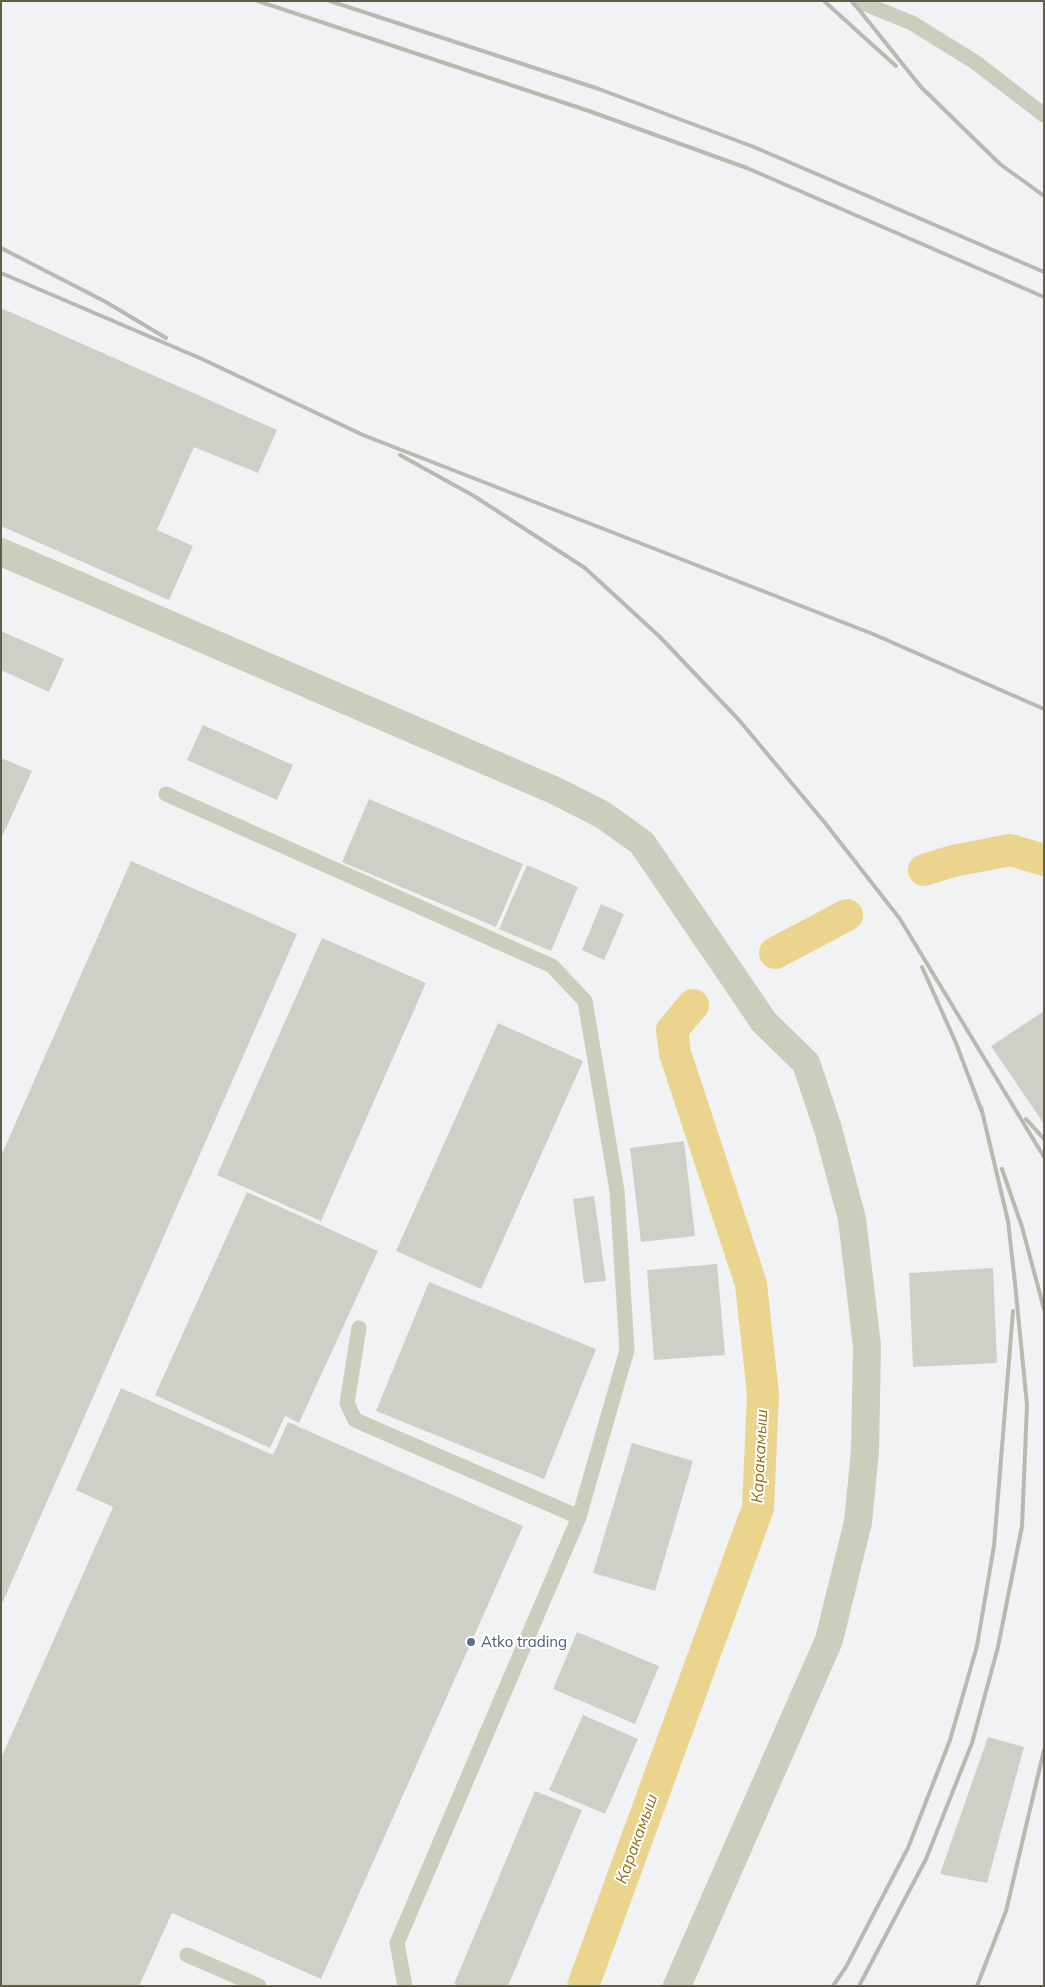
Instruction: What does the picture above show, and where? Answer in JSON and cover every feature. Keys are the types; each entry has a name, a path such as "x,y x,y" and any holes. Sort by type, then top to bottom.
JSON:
{"street":[{"path":"1,552 556,791 603,815 642,843 764,1022 806,1063 828,1129 852,1218 866,1346 865,1451 858,1522 829,1640 677,1986"}],"lane":[{"path":"858,1 912,23 928,32 975,62 1044,115"},
{"path":"166,794 552,966 585,1000 617,1191 627,1350 579,1516 397,1943 405,1986"},
{"path":"359,1328 347,1403 355,1420 579,1516"},
{"path":"187,1956 259,1986"}],"building":[{"path":"1,308 277,430 258,473 194,447 157,530 193,546 169,600 1,526"},
{"path":"1,631 64,659 49,692 1,670"},
{"path":"203,725 293,765 277,800 187,760"},
{"path":"1,758 32,771 1,839"},
{"path":"369,799 523,864 496,927 342,862"},
{"path":"131,861 297,934 1,1606 1,1156"},
{"path":"527,865 578,887 551,951 499,929"},
{"path":"601,904 624,914 604,960 582,950"},
{"path":"322,938 426,983 321,1221 217,1175"},
{"path":"1044,1011 1044,1124 991,1046"},
{"path":"498,1023 583,1061 481,1289 396,1251"},
{"path":"684,1141 695,1236 641,1242 630,1148"},
{"path":"247,1192 378,1251 299,1423 285,1416 270,1448 155,1395"},
{"path":"594,1196 606,1281 584,1283 573,1199"},
{"path":"717,1264 725,1355 654,1360 647,1270"},
{"path":"993,1268 997,1363 913,1367 909,1273"},
{"path":"429,1282 596,1349 544,1479 376,1411"},
{"path":"121,1388 273,1455 288,1422 523,1526 321,1979 172,1913 139,1986 1,1986 1,1758 113,1507 76,1490"},
{"path":"632,1443 693,1461 655,1591 593,1573"},
{"path":"577,1632 659,1666 635,1724 553,1689"},
{"path":"583,1715 638,1739 605,1814 549,1790"},
{"path":"988,1737 1024,1747 987,1883 940,1874"},
{"path":"535,1791 582,1810 508,1986 459,1986 454,1984"}],"waterway":[{"name":"Каракамыш","path":"924,870 953,861 1010,850 1044,860"},
{"name":"Каракамыш","path":"775,953 847,915"},
{"name":"Каракамыш","path":"583,1986 758,1508 763,1394 751,1284 675,1053 672,1030 693,1005"}],"railway":[{"path":"258,1 589,111 747,168 1044,297"},
{"path":"330,1 599,89 754,147 1044,272"},
{"path":"824,1 896,66"},
{"path":"852,1 921,87 1000,164 1044,196"},
{"path":"1,248 106,302 166,338"},
{"path":"1,273 202,359 363,435 873,634 1044,709"},
{"path":"400,455 474,496 585,568 660,637 739,720 825,823 900,919 1044,1157"},
{"path":"922,967 956,1043 982,1112"},
{"path":"859,1986 926,1859 972,1743 998,1647 1022,1526 1027,1405 1008,1221 981,1107"},
{"path":"1026,1119 1044,1139"},
{"path":"1002,1169 1022,1227 1044,1309"},
{"path":"833,1986 846,1967 908,1848 950,1740 977,1646 994,1546 1013,1311"},
{"path":"977,1986 1006,1911 1044,1750"}],"place":[{"name":"Atko trading","path":"471,1642"}]}
